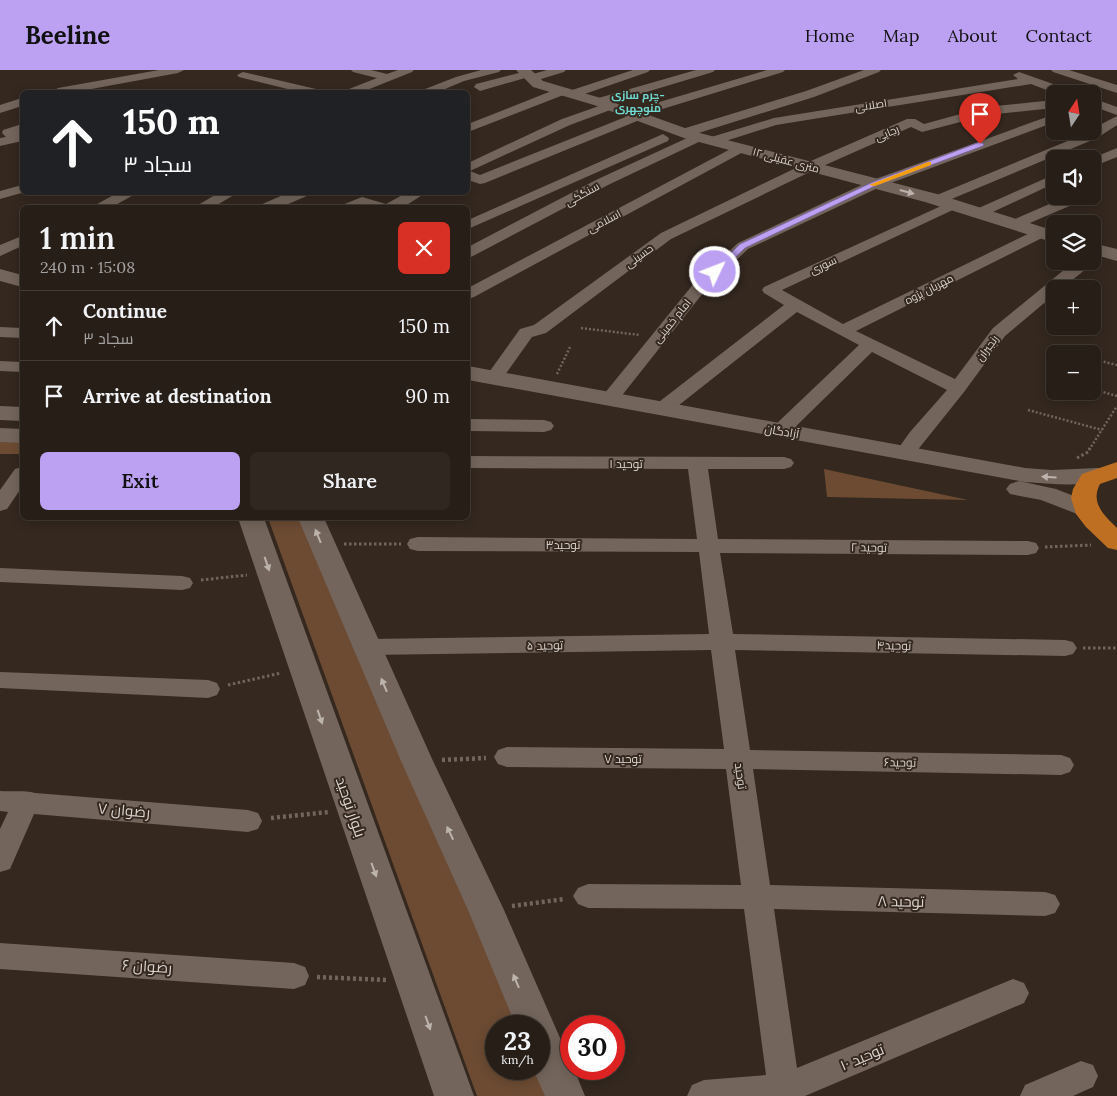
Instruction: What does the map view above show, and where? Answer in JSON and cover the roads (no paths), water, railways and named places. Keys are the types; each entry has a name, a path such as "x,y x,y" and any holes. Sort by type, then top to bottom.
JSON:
{"highway":[{"path":"1107,472 1091,479 1084,492 1085,508 1107,543"}],"street":[{"path":"69,90 178,70"},
{"path":"357,70 389,78"},
{"path":"358,90 408,70"},
{"path":"434,90 460,79 495,70"},
{"path":"470,90 527,74 560,70"},
{"path":"470,127 568,93 644,70"},
{"path":"470,167 604,104 709,70"},
{"path":"470,176 480,180 636,115 779,70"},
{"path":"470,223 687,134 810,94 875,70"},
{"path":"1005,70 1046,85"},
{"path":"1057,70 1117,89"},
{"name":"۱۲ متری عقیلی","path":"527,74 538,84 604,104 687,134 944,203 1046,234"},
{"name":"اصلانی","path":"713,141 774,122 862,106 1036,81 1071,74"},
{"path":"243,75 304,90"},
{"path":"862,106 870,99 947,81"},
{"path":"998,85 1038,106"},
{"path":"1101,102 1117,95"},
{"path":"0,109 20,103"},
{"name":"رجایی","path":"809,167 911,122 922,128 986,111 1046,107"},
{"path":"1101,107 1117,111"},
{"path":"944,203 1092,135 1117,120"},
{"name":"امام خمینی","path":"609,399 701,285 743,246 875,184 1046,121"},
{"path":"3,135 20,129"},
{"name":"سنگکی","path":"470,252 604,182 687,134"},
{"name":"اسلامی","path":"470,293 740,148"},
{"path":"1101,159 1117,152"},
{"name":"حسینی","path":"494,378 526,333 540,329 666,236 809,167"},
{"path":"978,214 1046,182"},
{"path":"0,195 20,190"},
{"path":"104,205 125,195"},
{"path":"206,205 226,195"},
{"path":"273,205 297,195"},
{"path":"396,205 414,195"},
{"path":"353,205 362,201 375,205"},
{"name":"سوری","path":"843,331 770,290 944,203"},
{"path":"1013,225 1060,205"},
{"name":"مهربان پژوه","path":"843,331 1046,236"},
{"path":"0,251 20,242"},
{"path":"0,264 20,269"},
{"name":"رنجبران","path":"905,453 958,388 999,332 1074,270"},
{"path":"0,276 20,281"},
{"path":"662,409 796,304"},
{"path":"843,331 958,388"},
{"path":"0,332 20,333"},
{"path":"781,430 870,344"},
{"path":"0,366 20,367"},
{"name":"آزادگان","path":"470,377 494,378 1025,475 1052,478 1107,472"},
{"name":"آزادگان","path":"470,377 1047,494 1085,508"},
{"path":"0,413 20,414"},
{"path":"470,425 544,426"},
{"path":"0,435 20,436"},
{"name":"توحید ۱","path":"470,462 784,463"},
{"name":"توحید","path":"697,463 784,1089"},
{"name":"بلوار توحید","path":"252,520 454,1096"},
{"path":"316,531 417,761 486,910 530,1015"},
{"name":"توحید۳","path":"418,544 709,545"},
{"name":"توحید ۲","path":"709,545 1028,548"},
{"path":"0,575 182,583"},
{"name":"توحید ۵","path":"368,647 722,642"},
{"name":"توحید۴","path":"722,642 1065,648"},
{"path":"0,680 208,689"},
{"name":"توحید ۷","path":"506,757 738,759"},
{"name":"توحید۶","path":"738,759 1061,765"},
{"path":"0,861 13,801"},
{"name":"رضوان ۷","path":"13,801 248,821"},
{"name":"توحید ۸","path":"588,896 758,897 1045,904"},
{"name":"رضوان ۶","path":"0,956 294,976"},
{"name":"توحید ۱۰","path":"704,1096 784,1089 1014,993"},
{"path":"550,1060 565,1096"},
{"path":"1036,1096 1081,1076"}],"district":[{"name":"چرم سازی- منوچهری","path":"638,101"}]}
